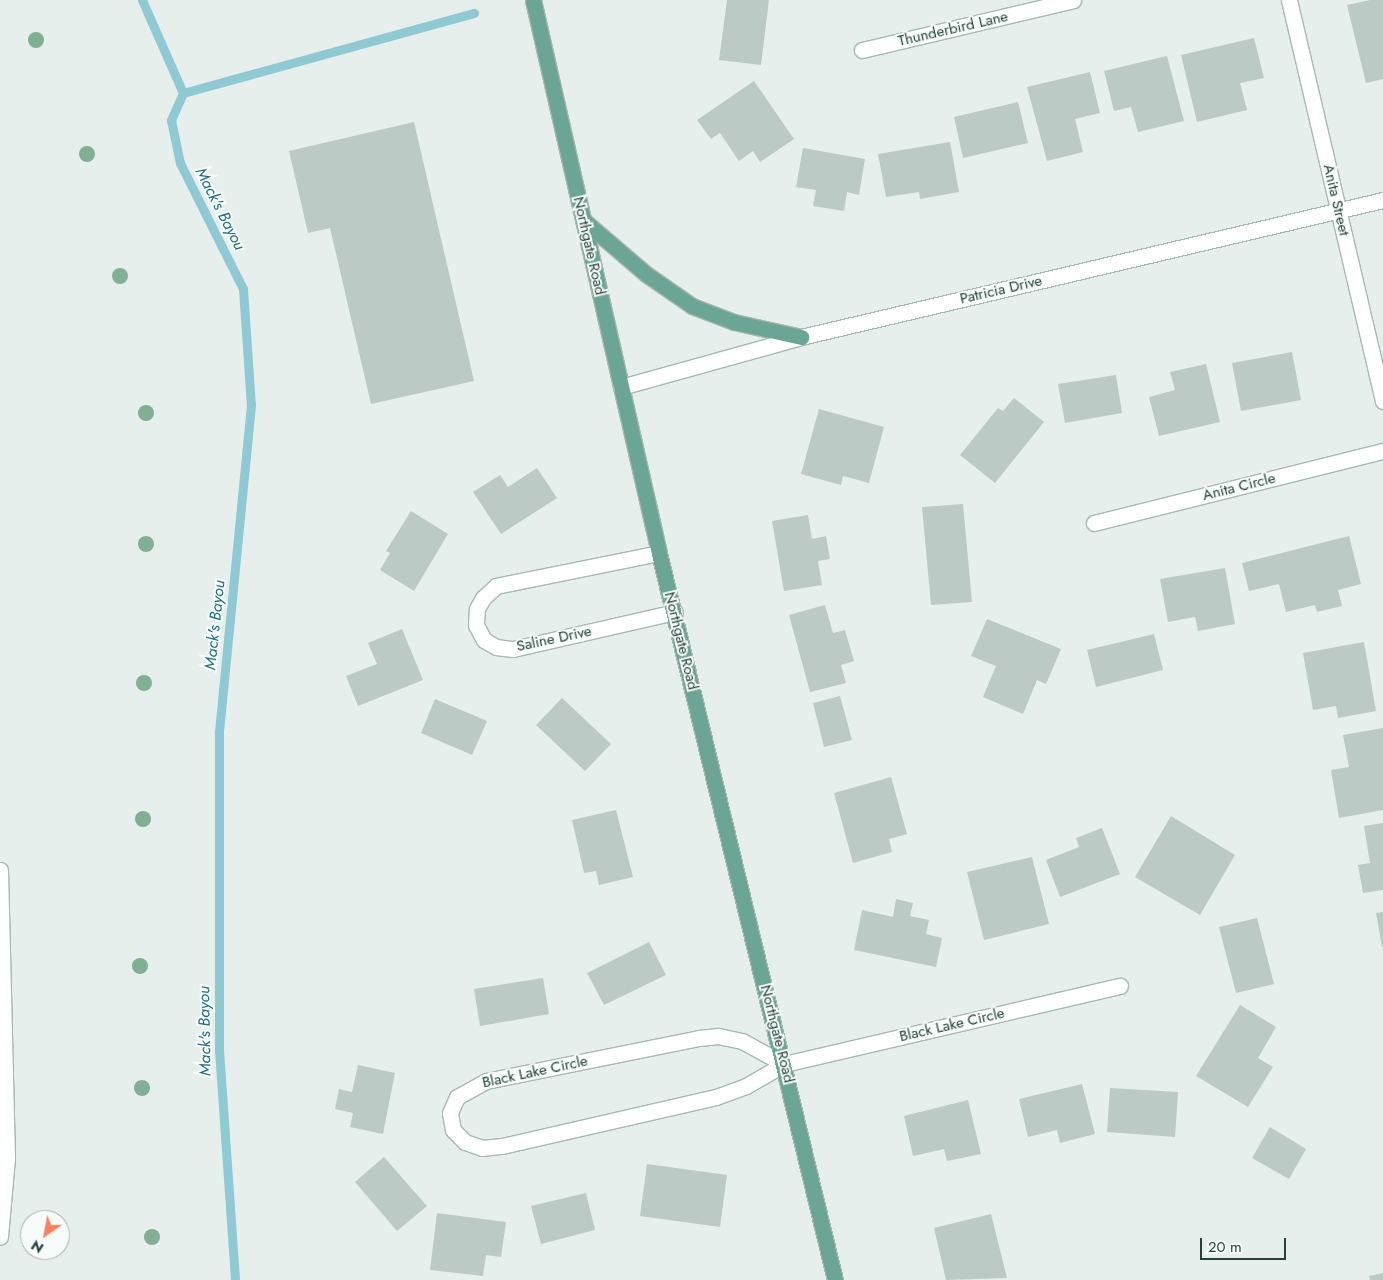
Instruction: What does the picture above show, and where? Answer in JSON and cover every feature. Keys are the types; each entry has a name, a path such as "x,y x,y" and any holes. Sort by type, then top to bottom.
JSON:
{"main road":[{"name":"Northgate Road","path":"533,0 620,387 835,1280"},
{"path":"583,220 646,274 692,306 734,322 801,337"}],"street":[{"name":"Thunderbird Lane","path":"862,50 1073,0"},
{"name":"Anita Street","path":"1289,0 1383,401"},
{"name":"Patricia Drive","path":"620,387 801,337 1383,200"},
{"name":"Anita Circle","path":"1094,523 1383,451"},
{"name":"Saline Drive","path":"660,553 496,586 483,598 477,609 476,625 484,640 496,647 513,649 675,612"},
{"path":"0,870 7,1158 0,1237"},
{"name":"Black Lake Circle","path":"784,1064 742,1041 718,1036 699,1038 486,1080 457,1097 450,1113 454,1130 465,1142 482,1148 502,1146 716,1097 746,1086 784,1064 1120,986"}],"building":[{"path":"727,0 769,0 761,65 719,60"},
{"path":"1370,0 1383,0 1383,79 1366,83 1347,5"},
{"path":"1254,38 1264,78 1240,83 1247,110 1197,122 1181,55"},
{"path":"1167,56 1184,121 1138,132 1131,107 1114,111 1104,71"},
{"path":"1090,72 1100,113 1075,119 1083,152 1047,161 1027,87"},
{"path":"754,81 794,139 760,162 753,151 739,161 720,133 711,139 697,120"},
{"path":"1018,102 1028,143 963,158 954,117"},
{"path":"414,122 474,381 371,404 330,228 308,233 289,151"},
{"path":"950,142 959,192 920,199 919,192 886,197 878,154"},
{"path":"803,148 865,159 859,195 847,192 844,211 813,206 816,190 796,187"},
{"path":"1292,352 1301,400 1241,411 1232,363"},
{"path":"1206,364 1220,422 1159,436 1149,397 1175,390 1170,372"},
{"path":"1116,375 1122,413 1065,423 1058,384"},
{"path":"1014,398 1044,422 995,483 960,455 998,408 1003,411"},
{"path":"819,409 884,427 869,483 843,476 841,485 801,474"},
{"path":"537,468 557,498 501,534 473,492 500,475 508,487"},
{"path":"963,504 972,602 931,605 922,507"},
{"path":"411,511 448,534 414,591 380,570 390,553 386,551"},
{"path":"808,515 812,539 826,536 830,559 818,561 822,585 784,591 772,521"},
{"path":"1349,536 1361,584 1338,590 1342,606 1317,612 1315,605 1286,612 1279,584 1249,591 1242,563"},
{"path":"1225,568 1235,624 1198,631 1195,617 1168,622 1160,579"},
{"path":"825,605 833,633 845,630 854,661 841,665 846,683 810,692 789,615"},
{"path":"987,619 1061,649 1046,684 1037,680 1023,714 983,697 996,666 971,656"},
{"path":"402,629 423,680 358,706 346,676 377,664 368,643"},
{"path":"1154,634 1163,670 1096,687 1087,650"},
{"path":"1364,642 1376,711 1338,718 1336,706 1313,710 1303,653"},
{"path":"840,696 852,740 824,747 813,703"},
{"path":"562,698 611,744 585,771 536,725"},
{"path":"435,699 487,721 472,755 421,733"},
{"path":"1383,728 1383,810 1339,818 1331,770 1349,767 1343,735"},
{"path":"891,777 907,834 889,839 892,852 853,863 834,793"},
{"path":"616,810 633,877 599,885 596,871 584,873 572,820"},
{"path":"1171,816 1235,855 1200,915 1135,877"},
{"path":"1383,823 1383,890 1363,893 1358,865 1370,863 1364,826"},
{"path":"1102,828 1120,874 1060,897 1046,860 1079,847 1076,838"},
{"path":"1032,857 1049,924 984,940 967,872"},
{"path":"896,899 913,903 910,916 929,920 926,934 942,938 936,967 854,950 862,910 893,917"},
{"path":"1383,912 1383,946 1382,947 1376,913"},
{"path":"1257,918 1274,984 1236,993 1219,927"},
{"path":"649,942 666,975 604,1005 587,973"},
{"path":"543,978 549,1014 480,1026 474,989"},
{"path":"1240,1005 1276,1027 1258,1058 1273,1067 1248,1107 1196,1076"},
{"path":"358,1065 395,1073 383,1134 350,1127 353,1113 335,1109 339,1089 352,1092"},
{"path":"1082,1084 1095,1134 1060,1143 1057,1130 1028,1137 1019,1099"},
{"path":"1110,1088 1178,1092 1175,1137 1107,1132"},
{"path":"968,1100 981,1154 947,1161 944,1149 913,1156 904,1116"},
{"path":"1270,1127 1306,1149 1289,1179 1252,1158"},
{"path":"384,1157 427,1206 397,1231 355,1182"},
{"path":"647,1164 727,1175 720,1227 640,1216"},
{"path":"586,1193 595,1230 541,1244 531,1206"},
{"path":"437,1213 506,1222 501,1257 486,1255 483,1276 430,1270"},
{"path":"991,1214 1007,1278 946,1280 934,1228"},
{"path":"1383,1273 1383,1280 1370,1280 1369,1276"}],"waterway":[{"name":"Mack's Bayou","path":"142,0 183,93 171,120 180,163 243,289 251,405 219,733 219,1050 235,1280"},
{"path":"183,93 474,13"}]}
